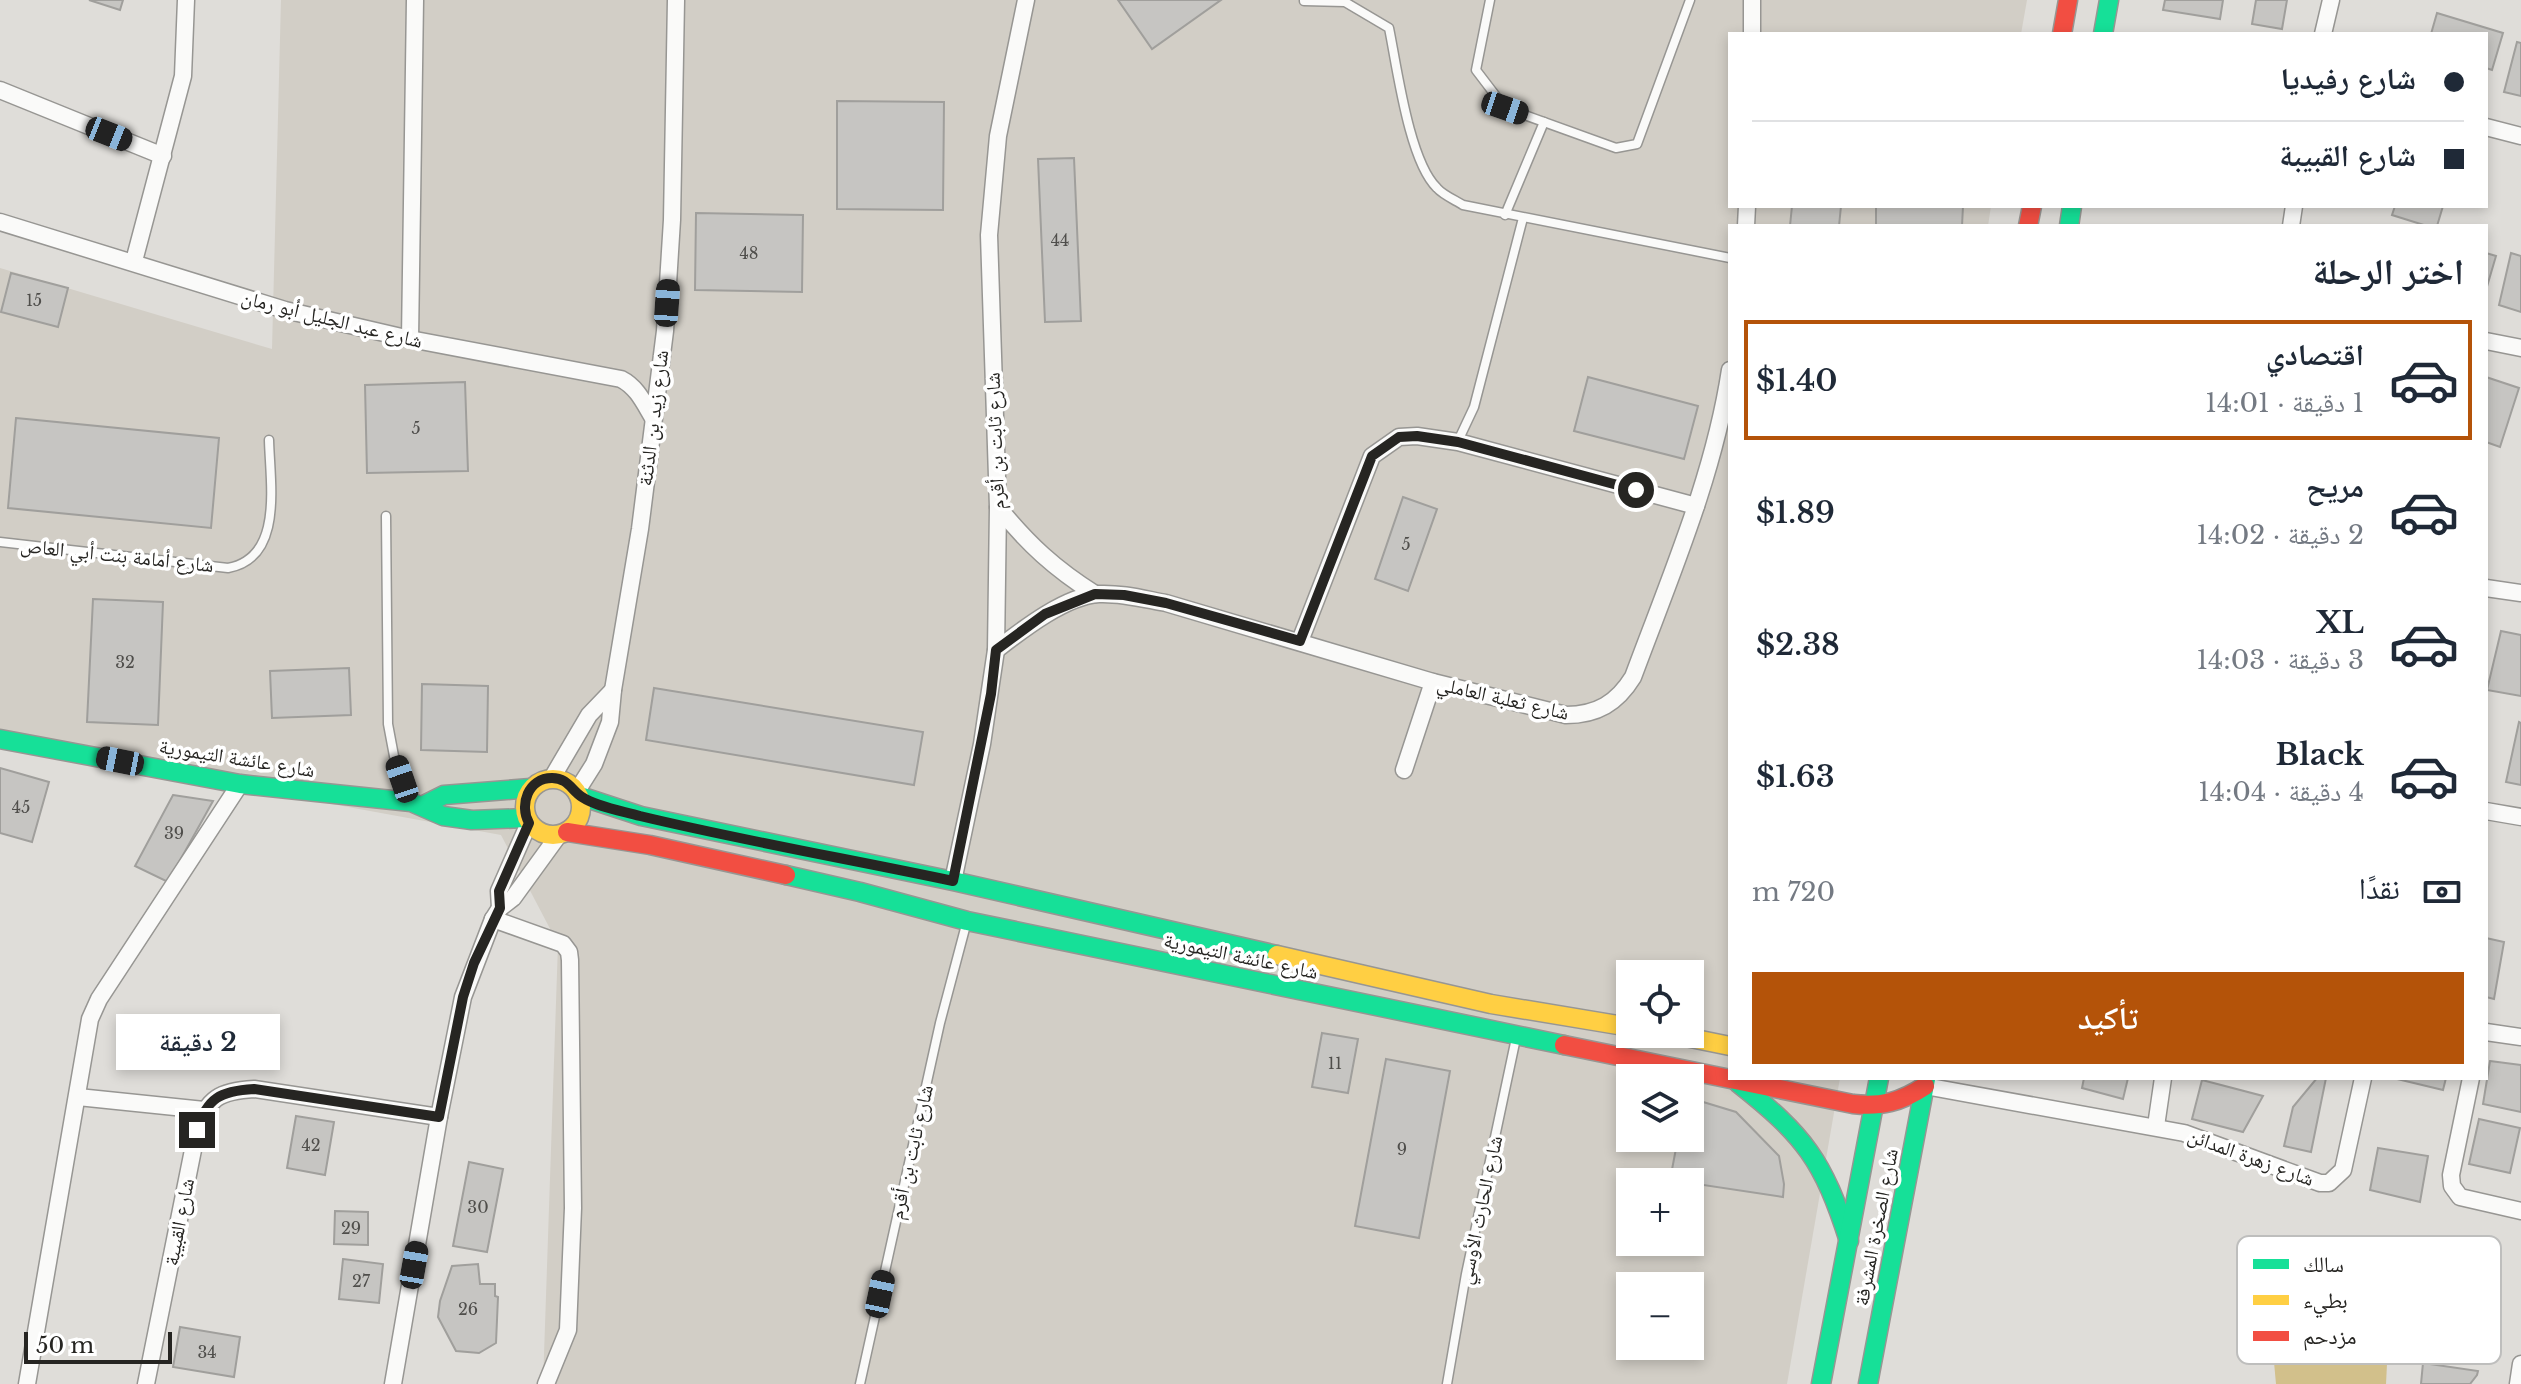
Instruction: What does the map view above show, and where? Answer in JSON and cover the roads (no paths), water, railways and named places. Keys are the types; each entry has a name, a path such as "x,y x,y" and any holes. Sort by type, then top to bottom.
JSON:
{"street":[{"path":"134,261 183,76 186,0"},
{"path":"410,339 415,0"},
{"name":"شارع زيد بن الدثنة","path":"579,794 610,722 640,529 665,331 672,220 676,0"},
{"name":"شارع ثابت بن أقرم","path":"953,881 991,694 996,650 998,507 989,235 998,136 1026,0"},
{"path":"1752,0 1752,32"},
{"path":"2062,32 2068,0"},
{"path":"2103,32 2109,0"},
{"path":"2323,32 2331,0"},
{"path":"0,90 163,156"},
{"path":"2488,128 2521,136"},
{"name":"شارع عبد الجليل أبو رمان","path":"0,222 285,310 410,339 621,379 637,392 653,418"},
{"path":"2488,341 2521,348"},
{"name":"شارع ثعلبة العاملي","path":"996,650 1045,614 1095,594 1124,595 1166,603 1433,682 1566,715 1586,715 1624,692 1633,677 1696,506 1725,406 1728,384"},
{"path":"1300,641 1372,456 1399,437 1417,436 1458,442 1696,506"},
{"name":"شارع ثعلبة العاملي","path":"998,507 1026,542 1061,572 1095,594"},
{"path":"2488,588 2521,593"},
{"path":"1404,770 1433,682"},
{"path":"552,778 572,749 589,715 613,690"},
{"name":"شارع عائشة التيمورية","path":"0,739 240,784 416,804 443,816 528,821"},
{"path":"393,1384 463,997 496,913 499,891 528,821 526,797 540,781 552,778 566,781 579,794 582,810 577,823 563,834 513,898 496,913"},
{"path":"27,1384 78,1097 87,1029 93,1010 240,784"},
{"name":"شارع عائشة التيمورية","path":"416,804 444,795 531,788"},
{"name":"شارع عائشة التيمورية","path":"579,794 641,816 953,881 1491,1004 1616,1025"},
{"path":"2488,811 2521,817"},
{"path":"528,821 547,835 563,834"},
{"name":"شارع عائشة التيمورية","path":"563,834 590,834 665,849 860,892 967,921 1728,1079"},
{"path":"496,913 563,944 570,960 573,1208 568,1330 546,1384"},
{"path":"1704,1033 1728,1029"},
{"path":"2488,1032 2521,1037"},
{"path":"1704,1041 1728,1046"},
{"path":"1734,1080 1778,1114 1814,1154 1830,1184 1849,1243"},
{"name":"شارع عائشة التيمورية","path":"1734,1080 1874,1108 1906,1098 1926,1082"},
{"name":"شارع الصخرة المشرفة","path":"1821,1384 1879,1080"},
{"path":"1882,1080 1906,1098 1919,1117"},
{"path":"2156,1126 2163,1080"},
{"name":"شارع زهرة المدائن","path":"1926,1082 2156,1126 2212,1142 2320,1183 2329,1183 2343,1170 2363,1080"},
{"path":"2471,1080 2451,1175 2452,1186 2460,1197 2521,1211"},
{"name":"شارع الصخرة المشرفة","path":"1868,1384 1926,1082"},
{"path":"78,1097 204,1110 220,1097 237,1090 254,1089 439,1117"},
{"name":"شارع القبيبة","path":"146,1384 197,1130 204,1110"},
{"path":"2518,1384 2521,1364"}],"lane":[{"path":"1490,0 1476,70 1505,108 1616,148 1637,144 1690,0"},
{"path":"1304,1 1345,2 1389,28 1413,139 1422,166 1437,188 1463,205 1728,258"},
{"path":"1505,215 1544,122"},
{"path":"1458,442 1474,407 1523,218"},
{"name":"شارع أمامة بنت أبي العاص","path":"0,542 228,568 244,565 263,544 270,521 269,440"},
{"path":"386,516 388,724 394,756 416,804"},
{"name":"شارع ثابت بن أقرم","path":"860,1384 940,1023 967,921"},
{"name":"شارع الحارث الأوسي","path":"1447,1384 1466,1274 1516,1037"}]}
